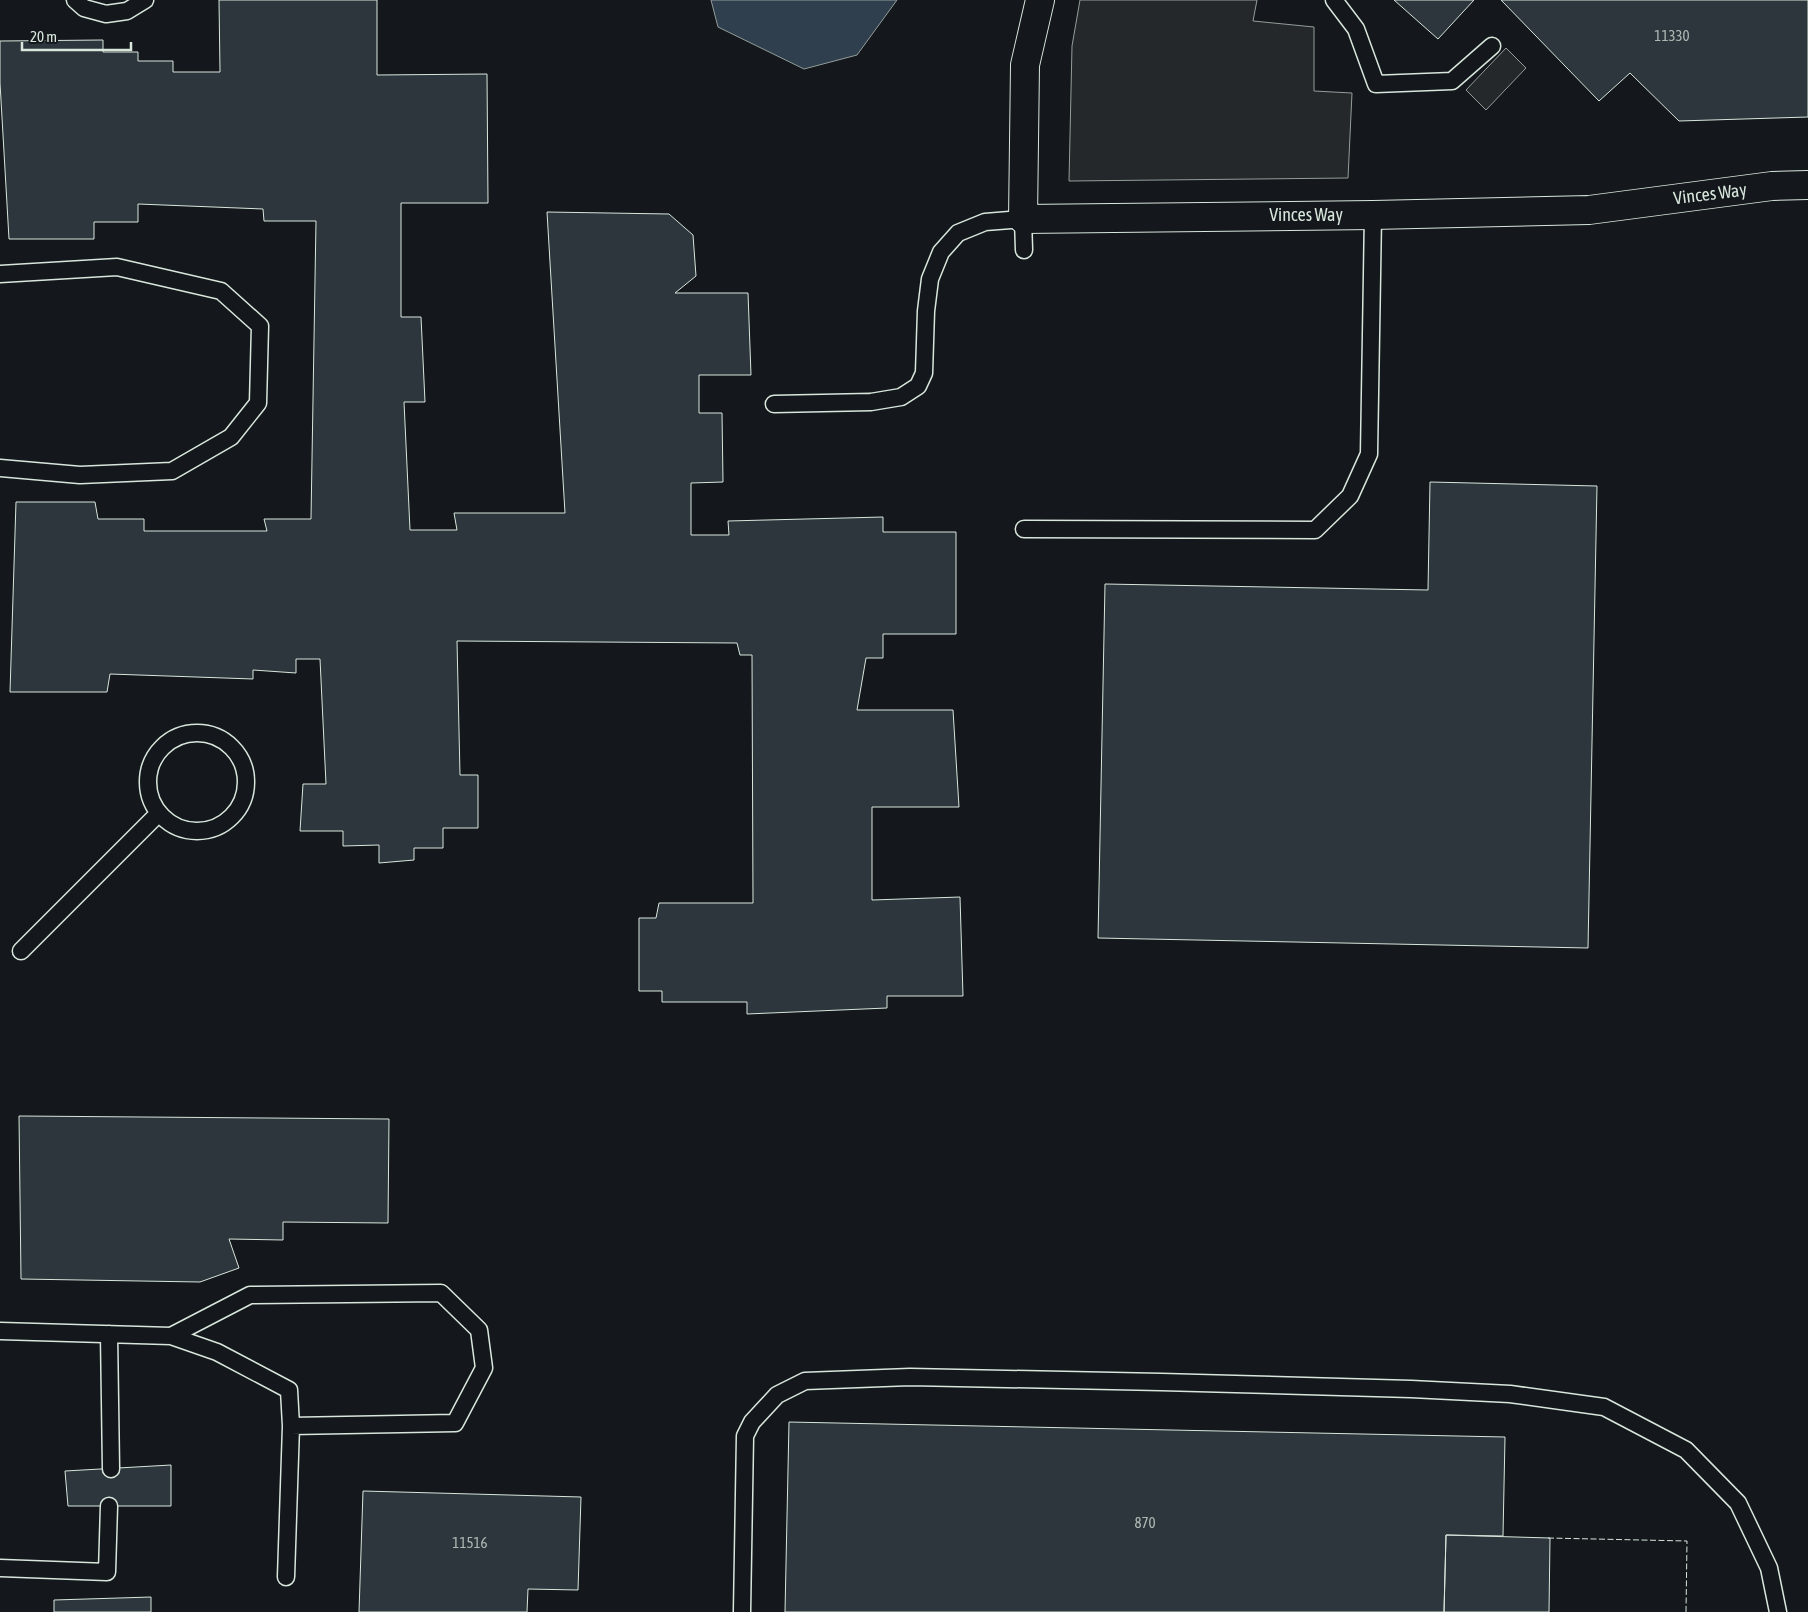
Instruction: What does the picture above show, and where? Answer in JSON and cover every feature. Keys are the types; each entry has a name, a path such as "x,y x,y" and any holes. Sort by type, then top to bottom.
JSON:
{"street":[{"path":"1023,218 1025,66 1040,0"},
{"name":"Vinces Way","path":"1023,218 1373,215 1589,210 1772,186 1808,185"}],"lane":[{"path":"75,0 84,8 106,14 127,11 145,0"},
{"path":"1334,0 1356,29 1376,84 1452,80 1492,46"},
{"path":"1024,530 1315,530 1350,496 1369,454 1373,215"},
{"path":"774,404 871,402 901,398 918,386 924,373 926,311 930,279 941,252 958,233 985,222 1023,218 1024,250"},
{"path":"0,274 117,267 221,291 260,326 258,403 231,437 172,471 80,475 0,468"},
{"path":"192,732 214,735 232,746 245,766 247,789 239,810 222,825 200,832 177,828 158,814 149,795 148,774 156,754 172,739 192,732"},
{"path":"22,951 158,814"},
{"path":"171,1336 250,1295 441,1293 479,1330 484,1368 455,1423 291,1426"},
{"path":"0,1331 171,1336 217,1352 289,1390 291,1426 286,1577"},
{"path":"109,1334 111,1469"},
{"path":"742,1612 745,1436 752,1422 777,1395 805,1381 910,1377 1161,1382 1480,1392 1510,1394 1604,1407 1686,1450 1738,1503 1769,1568 1778,1612"},
{"path":"0,1568 107,1572 109,1506"}],"shaded area":[{"path":"1080,0 1257,0 1253,21 1314,27 1314,91 1352,93 1348,178 1069,181 1072,46"},
{"path":"1506,48 1526,68 1486,110 1466,90"}],"water":[{"path":"711,0 897,0 857,55 804,69 718,27"}],"building":[{"path":"219,0 377,0 377,75 487,74 488,203 401,203 401,317 421,317 425,402 404,402 410,530 457,530 454,513 565,513 547,212 669,214 693,235 696,276 675,293 748,293 751,375 699,375 699,413 722,413 723,482 691,483 691,535 729,535 728,521 883,517 883,532 956,532 956,634 883,634 883,658 866,658 857,710 953,710 959,807 872,807 872,900 960,897 963,996 887,996 887,1008 747,1014 747,1002 662,1002 662,991 639,991 639,918 656,918 659,903 753,903 752,655 740,655 737,643 457,641 460,775 478,775 478,828 443,828 443,848 414,848 414,860 379,863 379,845 343,846 343,831 300,831 303,784 326,784 320,659 296,659 296,673 253,670 253,679 110,674 107,692 10,692 16,502 95,502 98,519 144,519 144,531 267,531 264,519 311,519 316,221 264,221 263,209 138,204 138,222 94,222 94,239 9,239 0,83 0,41 103,40 103,52 138,52 138,61 173,61 173,72 220,72"},
{"path":"1394,0 1474,0 1438,39"},
{"path":"1501,0 1808,0 1808,117 1679,121 1630,73 1599,101"},
{"path":"1430,482 1597,486 1588,948 1098,938 1105,584 1428,590"},
{"path":"19,1116 389,1119 388,1223 283,1222 283,1240 229,1239 239,1268 200,1282 21,1279"},
{"path":"789,1422 1505,1437 1503,1536 1446,1535 1444,1612 785,1612"},
{"path":"171,1465 171,1506 68,1506 65,1471"},
{"path":"363,1491 581,1497 578,1590 528,1589 527,1612 359,1612"},
{"path":"1446,1535 1550,1538 1549,1612 1444,1612"},
{"path":"151,1597 151,1612 54,1612 54,1600"}],"fence":[{"path":"1548,1538 1687,1541 1686,1612"}]}
